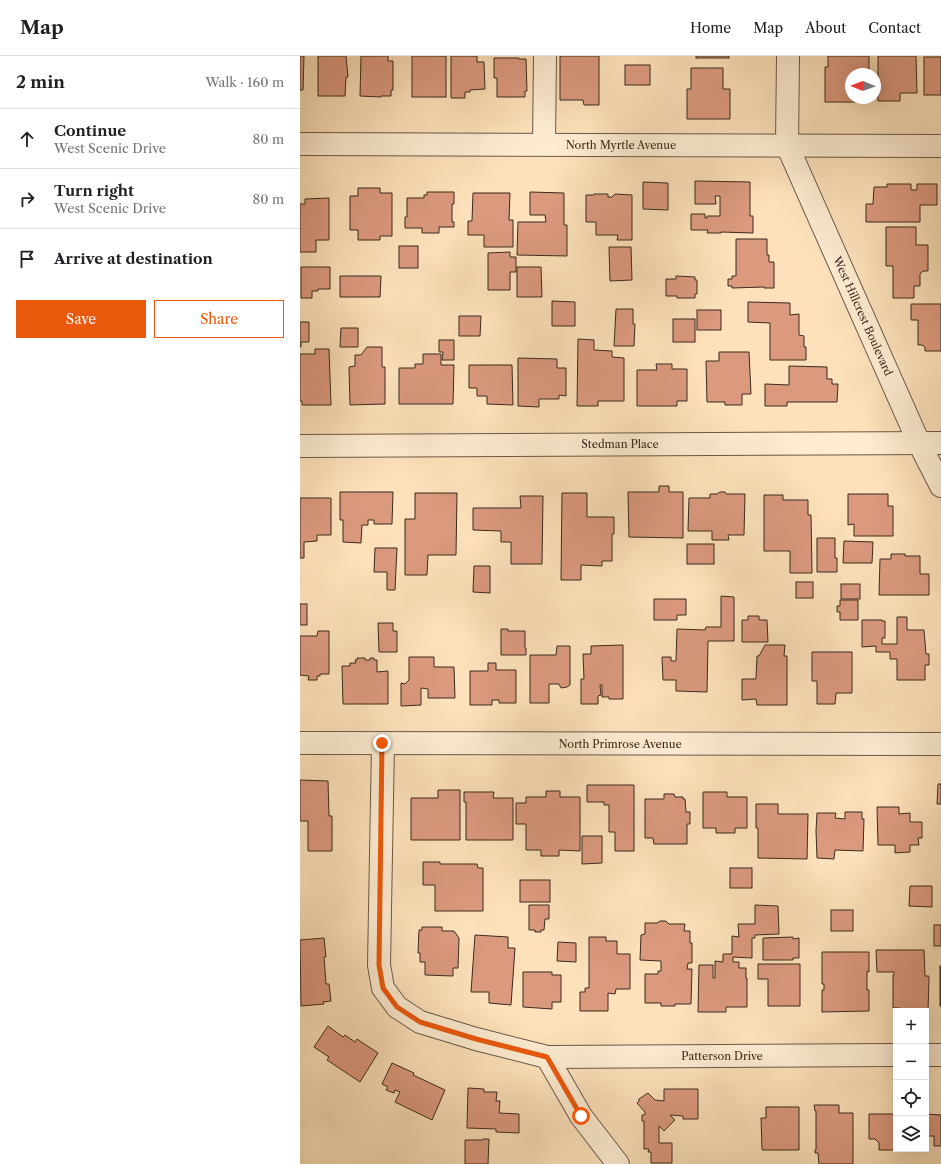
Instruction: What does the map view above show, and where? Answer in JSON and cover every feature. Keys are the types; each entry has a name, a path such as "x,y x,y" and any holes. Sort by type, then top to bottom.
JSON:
{"street":[{"path":"544,56 544,144"},
{"path":"788,56 788,145"},
{"name":"North Myrtle Avenue","path":"300,144 941,146"},
{"name":"West Hillcrest Boulevard","path":"788,145 920,443 941,486"},
{"name":"Stedman Place","path":"300,446 941,443"},
{"name":"North Primrose Avenue","path":"300,743 941,744"},
{"name":"Patterson Drive","path":"382,743 379,965 383,988 397,1007 420,1022 476,1039 547,1057 893,1055"},
{"path":"929,1055 941,1055"},
{"path":"547,1057 581,1116 618,1164"}],"building":[{"path":"300,56 304,56 303,90 300,90"},
{"path":"318,56 346,56 348,77 346,77 345,96 318,96"},
{"path":"361,56 388,56 388,61 393,61 393,90 391,90 391,96 360,96"},
{"path":"412,56 446,56 446,97 412,97"},
{"path":"451,56 477,56 477,62 484,62 485,89 470,90 470,92 465,92 465,98 451,98"},
{"path":"560,56 599,56 599,105 584,105 583,100 560,100"},
{"path":"696,56 729,56 729,58 696,58"},
{"path":"828,56 869,56 869,68 845,68 845,102 825,102 825,67 828,67"},
{"path":"878,56 916,56 917,93 900,93 900,101 881,101 881,68 878,68"},
{"path":"924,57 941,57 941,95 924,95"},
{"path":"494,58 526,59 527,91 525,91 525,97 497,97 497,78 494,78"},
{"path":"625,65 650,65 650,85 625,85"},
{"path":"691,68 723,68 723,89 730,89 730,119 687,119 687,89 691,89"},
{"path":"695,181 750,182 750,216 753,216 753,233 707,233 708,230 691,230 691,214 705,214 705,218 707,218 707,216 720,216 720,196 715,196 716,204 695,204"},
{"path":"643,182 668,183 668,210 643,209"},
{"path":"887,184 911,184 911,190 917,190 917,184 937,184 937,205 920,205 920,222 866,222 866,204 873,204 874,187 887,187"},
{"path":"358,188 380,188 380,193 392,193 392,236 380,236 380,240 358,240 358,230 350,230 350,196 358,196"},
{"path":"427,192 454,192 452,222 454,222 454,227 439,227 439,233 422,233 422,228 405,228 405,217 407,217 407,198 424,198 424,195 427,195"},
{"path":"530,192 564,193 564,225 567,225 567,256 517,255 518,222 546,222 545,215 530,215"},
{"path":"473,193 510,193 509,220 513,220 513,247 484,247 484,235 468,235 468,221 472,221"},
{"path":"608,194 608,197 612,197 615,194 632,195 632,240 617,240 618,235 596,235 596,222 586,222 586,195"},
{"path":"329,198 329,240 316,240 316,252 300,252 300,204 305,204 305,199"},
{"path":"886,227 916,227 916,245 928,245 928,271 923,271 920,274 920,286 914,286 914,298 893,298 893,266 886,266"},
{"path":"736,239 767,239 767,255 769,255 769,262 774,262 774,288 732,288 732,286 728,286 728,279 732,279 732,276 736,276"},
{"path":"399,246 418,246 418,268 399,268"},
{"path":"609,247 631,247 632,280 610,281"},
{"path":"510,252 510,257 516,257 516,272 510,272 510,290 488,290 488,253"},
{"path":"301,267 330,267 330,289 318,289 318,291 312,291 312,298 301,298"},
{"path":"517,267 541,267 542,297 517,297"},
{"path":"340,276 381,276 380,297 340,297"},
{"path":"676,276 695,277 695,280 697,280 697,294 695,294 695,298 677,298 677,296 666,296 666,279 676,279"},
{"path":"552,301 575,302 575,326 552,326"},
{"path":"748,302 790,303 790,315 799,314 799,335 804,336 806,360 770,360 770,323 748,322"},
{"path":"911,304 941,304 941,351 925,351 925,347 918,345 918,320 911,320"},
{"path":"616,309 633,309 633,324 635,324 634,346 614,346"},
{"path":"697,310 721,310 721,330 697,330"},
{"path":"459,316 481,316 480,336 459,336"},
{"path":"673,319 695,319 695,342 673,342"},
{"path":"300,322 309,322 309,342 301,342 301,347 300,347"},
{"path":"341,328 358,328 358,347 340,347"},
{"path":"578,339 594,340 594,350 612,351 612,357 624,358 624,401 598,401 598,406 577,406"},
{"path":"439,340 454,340 454,360 442,360 443,352 439,352"},
{"path":"367,347 382,347 382,367 385,367 385,404 350,405 349,367 355,366 355,355 361,355"},
{"path":"315,349 329,349 331,405 302,405 302,401 300,401 300,354 315,354"},
{"path":"719,352 749,352 751,394 742,394 742,405 725,405 725,402 707,402 706,361 719,361"},
{"path":"423,354 441,354 441,365 454,365 453,404 399,404 399,368 415,368 415,364 423,364"},
{"path":"518,358 557,359 557,368 566,368 566,396 559,395 559,399 539,399 539,407 518,406"},
{"path":"656,364 672,364 672,369 687,369 687,401 677,401 677,406 637,406 637,370 657,370"},
{"path":"469,365 512,365 513,405 487,404 487,396 477,396 477,388 469,388"},
{"path":"789,366 827,367 827,379 832,379 832,384 838,384 837,402 787,402 787,406 765,406 765,384 789,385"},
{"path":"659,486 669,486 669,492 683,492 683,538 629,537 628,492 659,492"},
{"path":"340,492 393,492 392,524 374,524 374,520 368,520 368,525 362,525 361,543 343,542 343,520 340,520"},
{"path":"720,492 725,492 726,494 745,494 744,535 728,535 729,540 712,540 712,531 688,531 689,498 710,498 710,494 717,494"},
{"path":"415,493 457,493 456,555 428,555 427,575 405,575 405,519 415,519"},
{"path":"562,493 587,493 587,517 614,517 614,534 612,534 612,561 602,561 602,566 581,565 581,580 561,580"},
{"path":"848,494 888,494 888,506 893,506 893,536 854,536 854,524 848,525"},
{"path":"764,495 783,495 783,500 808,500 808,515 811,515 812,573 790,573 790,551 764,551"},
{"path":"520,496 543,496 542,564 511,564 511,542 501,542 501,531 473,530 473,508 521,508"},
{"path":"300,498 331,498 331,535 317,535 317,541 304,542 304,558 300,558"},
{"path":"817,538 835,538 837,572 817,572"},
{"path":"844,541 873,542 872,563 843,563"},
{"path":"687,544 714,544 714,564 687,564"},
{"path":"375,548 397,548 395,590 387,590 387,572 374,572"},
{"path":"891,554 920,556 920,574 929,574 929,595 879,595 880,559 891,559"},
{"path":"474,566 490,566 490,593 473,592"},
{"path":"796,582 813,582 813,598 796,598"},
{"path":"841,584 860,584 860,599 841,599"},
{"path":"721,596 734,597 734,641 708,641 707,692 676,691 676,680 663,680 662,657 671,657 671,661 676,661 677,629 705,630 706,627 721,627"},
{"path":"654,599 686,599 686,615 677,615 677,620 654,620"},
{"path":"840,600 858,600 858,620 840,620 840,612 837,612 837,606 840,606"},
{"path":"300,604 307,604 307,625 300,625"},
{"path":"748,616 759,616 759,620 767,620 768,642 742,642 742,620 748,620"},
{"path":"897,617 907,617 907,630 924,630 926,654 929,654 929,665 925,665 925,680 897,680 897,659 890,659 890,652 876,652 876,646 862,647 862,620 885,621 885,638 882,638 882,644 897,644"},
{"path":"378,623 393,623 393,631 397,631 397,652 379,652"},
{"path":"501,629 508,629 508,631 525,631 526,655 501,655"},
{"path":"318,631 329,631 329,674 320,674 320,676 317,676 317,680 308,680 309,676 300,675 300,636 317,636"},
{"path":"623,645 623,699 609,699 609,697 602,697 602,685 600,685 601,695 598,696 598,704 581,704 581,679 584,679 583,654 591,654 591,646"},
{"path":"765,645 785,645 784,656 787,656 787,705 757,705 756,699 742,700 742,679 756,679 757,656 759,656"},
{"path":"557,646 570,646 570,685 561,688 559,684 549,684 549,703 530,703 530,655 556,655"},
{"path":"812,652 852,652 852,693 836,693 835,704 817,704 817,681 812,681"},
{"path":"409,657 434,657 434,667 454,667 455,698 428,698 428,689 421,688 421,705 401,706 401,683 405,684 409,680"},
{"path":"357,658 365,658 365,660 370,660 370,658 374,658 374,660 377,660 377,672 388,671 388,704 343,704 342,666 350,666 350,663 356,663 355,660 357,660"},
{"path":"488,663 496,663 496,670 516,670 516,703 499,703 499,700 492,700 492,705 470,705 470,671 488,671"},
{"path":"300,780 328,781 329,816 332,816 332,851 308,851 308,821 300,821"},
{"path":"938,784 941,784 941,804 937,804"},
{"path":"587,785 634,785 634,851 615,851 615,832 609,832 609,805 604,805 604,802 587,802"},
{"path":"438,790 460,790 460,840 411,840 411,798 438,798"},
{"path":"546,791 560,791 560,797 580,797 580,851 559,850 559,856 541,856 541,850 526,850 526,824 516,824 516,803 526,803 526,797 546,797"},
{"path":"464,792 494,792 493,798 513,798 513,840 466,840 466,802 464,802"},
{"path":"703,792 727,792 727,797 747,797 747,828 735,828 735,833 716,833 716,828 703,828"},
{"path":"664,794 674,794 675,797 683,797 683,799 685,799 686,812 690,812 690,824 687,824 687,844 654,844 653,838 645,838 645,799 664,799"},
{"path":"756,804 778,804 778,814 808,814 807,859 758,858"},
{"path":"877,807 899,807 899,814 910,813 910,822 922,822 922,838 918,838 919,845 910,845 910,852 895,853 895,845 878,845"},
{"path":"845,812 862,812 862,819 864,819 863,851 835,850 834,859 817,858 817,813 836,813 835,818 845,819"},
{"path":"582,836 602,836 602,863 582,864"},
{"path":"423,862 440,862 440,864 477,864 478,868 483,868 483,911 435,911 435,885 423,885"},
{"path":"730,868 752,868 752,888 730,888"},
{"path":"520,880 550,880 550,902 520,902"},
{"path":"910,886 932,886 932,907 909,906"},
{"path":"529,905 549,905 549,919 545,919 544,930 541,930 541,932 529,930"},
{"path":"755,905 778,906 779,934 755,935 755,938 752,938 752,958 733,957 733,962 739,962 739,968 746,968 747,1007 726,1007 726,1012 698,1012 699,965 713,965 713,978 715,978 715,961 723,962 723,954 732,954 732,936 739,937 738,924 755,924"},
{"path":"831,910 853,910 853,931 831,931"},
{"path":"660,921 666,921 669,924 685,924 684,931 690,931 690,943 692,943 692,963 688,963 687,969 692,969 691,1004 661,1006 661,1003 645,1003 645,974 658,974 658,971 661,971 661,961 640,960 641,935 645,934 645,923 657,923"},
{"path":"934,925 941,925 941,946 934,946"},
{"path":"422,927 442,927 442,931 454,931 459,938 458,968 453,968 453,976 425,975 425,962 420,962 420,953 418,953 419,930 422,930"},
{"path":"475,935 508,937 508,948 515,948 511,1005 489,1003 489,992 471,992"},
{"path":"589,937 606,937 606,941 617,941 617,954 630,954 630,989 616,989 615,994 608,993 608,1011 580,1011 580,992 585,992 585,988 589,988"},
{"path":"793,937 793,939 799,938 799,958 793,958 793,960 763,960 763,938"},
{"path":"324,938 326,984 329,984 331,1001 323,1002 324,1004 301,1006 300,940"},
{"path":"558,942 576,943 576,962 557,961"},
{"path":"876,950 924,950 925,976 929,976 928,1008 893,1008 894,972 877,972"},
{"path":"822,952 869,952 867,990 869,990 869,1011 822,1012 822,990 824,990 824,984 822,984"},
{"path":"758,964 800,964 800,1006 768,1006 768,979 758,979"},
{"path":"941,966 941,1006 940,1006"},
{"path":"523,972 552,972 552,975 561,975 561,1002 552,1002 552,1009 523,1007"},
{"path":"328,1026 343,1037 345,1035 355,1042 357,1039 378,1053 360,1082 327,1060 329,1057 314,1047"},
{"path":"392,1063 445,1090 432,1120 395,1102 400,1092 395,1090 394,1093 386,1090 388,1087 382,1084"},
{"path":"468,1088 484,1089 484,1092 497,1092 496,1101 500,1101 499,1113 519,1114 519,1133 496,1132 496,1129 467,1128"},
{"path":"664,1089 698,1089 698,1119 683,1119 683,1116 670,1115 675,1120 664,1131 659,1126 659,1143 672,1143 672,1163 651,1163 651,1152 648,1152 649,1149 644,1149 644,1121 642,1121 642,1115 645,1115 645,1112 637,1103 639,1099 648,1093 655,1100 664,1101"},
{"path":"814,1105 839,1105 839,1113 853,1113 853,1164 819,1164 818,1153 815,1153 816,1111"},
{"path":"766,1107 799,1107 799,1150 762,1150 761,1118 766,1118"},
{"path":"869,1114 893,1114 893,1150 879,1150 879,1143 875,1139 869,1139"},
{"path":"929,1114 941,1115 941,1146 934,1146 934,1136 929,1136"},
{"path":"489,1139 488,1164 465,1164 465,1140"}],"route":[{"path":"382,743 379,965 383,988 397,1007 420,1022 476,1039 547,1057 581,1116"}]}
